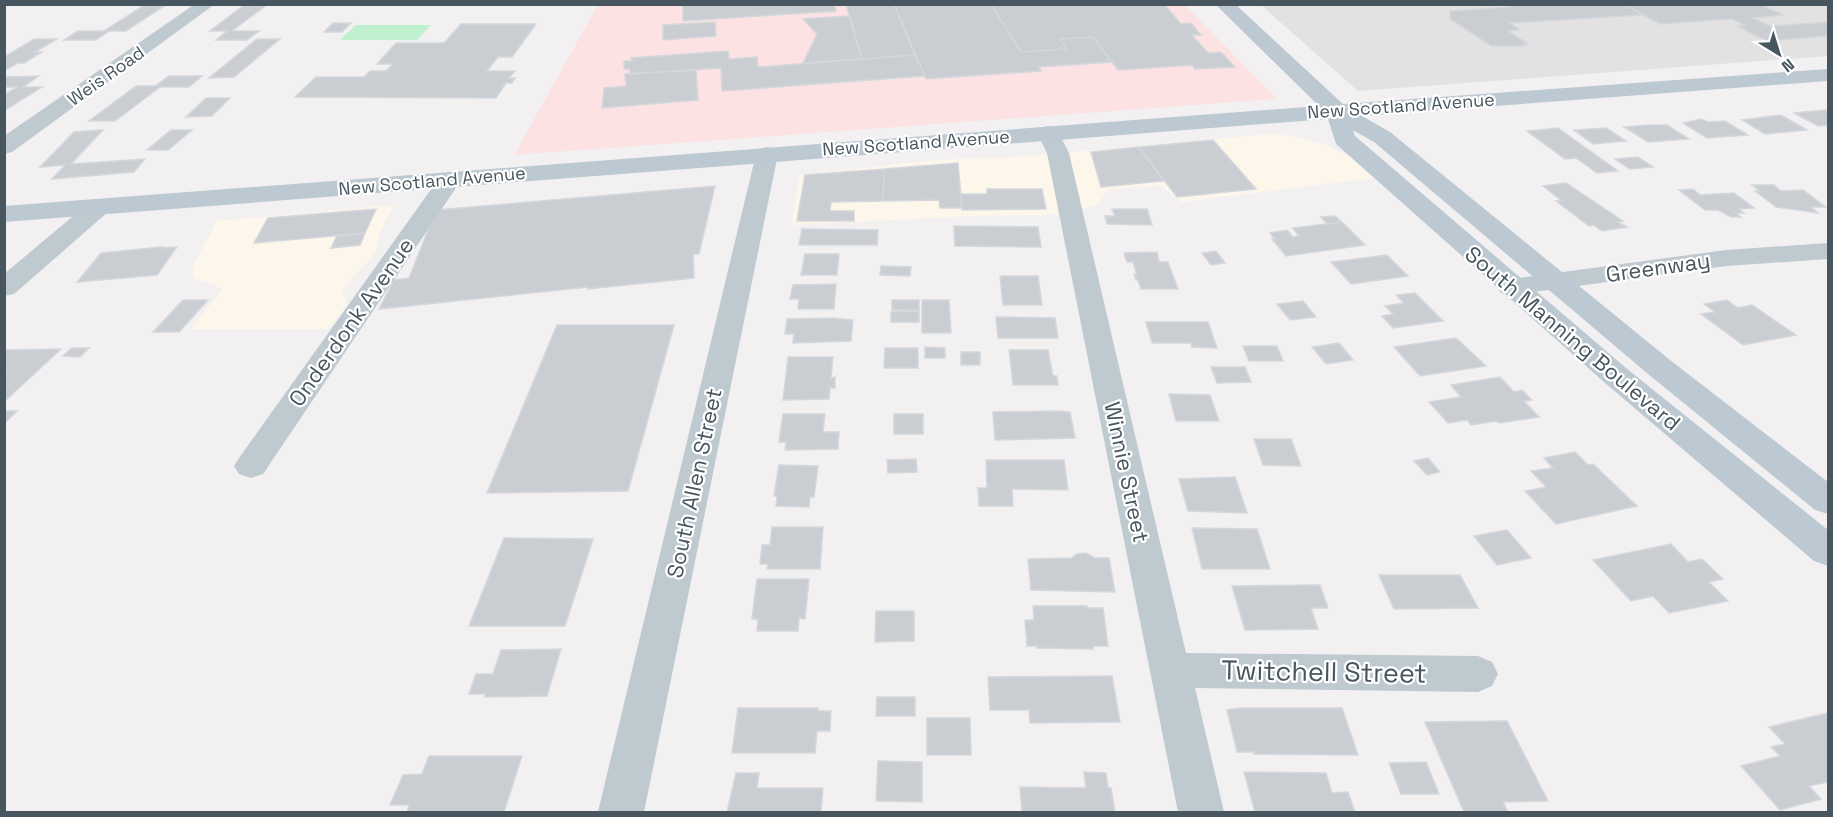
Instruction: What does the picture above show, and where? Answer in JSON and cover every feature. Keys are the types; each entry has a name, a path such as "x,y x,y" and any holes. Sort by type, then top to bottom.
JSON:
{"street":[{"name":"Weis Road","path":"4,147 207,4"},
{"name":"South Manning Boulevard","path":"1224,4 1336,111 1382,137 1554,281 1828,501"},
{"name":"New Scotland Avenue","path":"4,214 767,154 1828,75"},
{"name":"South Manning Boulevard","path":"1336,111 1344,139 1511,287 1828,551"},
{"name":"Winnie Street","path":"1048,133 1058,153 1201,813"},
{"name":"South Allen Street","path":"621,813 767,154"},
{"name":"Onderdonk Avenue","path":"251,466 450,179"},
{"path":"4,288 99,207"},
{"name":"Greenway","path":"1511,287 1726,258 1817,252 1828,267"},
{"name":"Twitchell Street","path":"1170,670 1478,674"}],"shaded area":[{"path":"598,5 1185,5 1277,99 514,155"},
{"path":"1261,5 1828,5 1828,56 1358,91"},
{"path":"1273,134 1293,136 1329,146 1353,159 1374,178 1181,202 1161,186 1108,189 1098,205 1058,215 972,216 791,225 800,175 935,160 1016,157"},
{"path":"394,205 380,232 376,252 342,290 347,305 329,329 191,329 223,289 194,278 192,268 217,221"}],"green space":[{"path":"356,25 431,25 417,40 340,40"}],"building":[{"path":"683,4 834,4 836,11 683,21"},
{"path":"846,4 894,4 915,55 862,59"},
{"path":"894,4 991,4 1021,52 1066,49 1060,39 1093,37 1112,62 1039,67 1041,71 926,79"},
{"path":"991,4 1164,4 1181,24 1191,23 1201,35 1192,35 1208,53 1221,52 1235,67 1195,69 1192,65 1118,70 1093,37 1060,39 1066,49 1021,52"},
{"path":"1624,4 1643,15 1510,23 1520,30 1508,31 1528,44 1523,44 1525,46 1491,46 1450,19 1450,11 1511,7 1507,5"},
{"path":"1637,4 1760,4 1783,15 1753,18 1770,26 1828,22 1828,36 1767,41 1737,26 1745,25 1732,19 1660,24 1627,6"},
{"path":"143,6 164,6 126,31 109,31 96,40 64,40 78,31 104,31"},
{"path":"243,6 265,6 232,31 259,31 247,40 216,40 227,31 210,31"},
{"path":"849,16 862,59 803,63 817,34 803,19"},
{"path":"715,22 716,36 663,40 663,25"},
{"path":"333,23 351,23 342,32 324,32"},
{"path":"461,24 536,24 512,57 498,57 487,71 515,71 509,78 515,78 512,83 506,83 496,98 295,97 316,77 364,77 370,71 386,71 393,64 377,64 396,43 444,43"},
{"path":"34,39 57,39 35,52 42,52 24,63 18,63 4,71 4,57"},
{"path":"257,39 280,39 234,77 209,78"},
{"path":"728,51 729,59 757,57 758,67 915,55 925,76 722,91 721,68 630,74 630,69 624,69 624,61 632,61 631,58"},
{"path":"696,70 698,100 602,108 604,88 626,86 625,74"},
{"path":"39,76 23,87 42,87 4,111 4,95 17,87 4,87 4,77"},
{"path":"169,76 202,76 189,87 160,87 115,121 89,121 136,86 155,86"},
{"path":"206,98 230,98 212,116 186,117"},
{"path":"1826,110 1828,125 1818,126 1794,113"},
{"path":"1781,115 1807,130 1765,134 1742,120"},
{"path":"1701,119 1708,122 1725,121 1748,135 1707,138 1683,123"},
{"path":"1667,125 1689,139 1648,142 1624,127"},
{"path":"1558,128 1618,171 1597,173 1576,158 1565,159 1527,131"},
{"path":"1606,128 1626,141 1593,144 1574,130"},
{"path":"103,130 71,164 145,159 134,172 52,179 65,165 40,167 74,132"},
{"path":"171,130 192,130 168,150 147,150"},
{"path":"1213,140 1256,189 1177,197 1139,147"},
{"path":"1139,147 1164,181 1101,187 1091,152"},
{"path":"1638,157 1653,167 1630,169 1615,159"},
{"path":"958,163 962,208 940,208 939,200 883,201 884,169"},
{"path":"884,169 883,201 831,202 830,211 854,211 854,221 797,221 805,175"},
{"path":"1566,183 1623,221 1618,222 1627,227 1602,231 1594,225 1589,226 1556,201 1562,201 1543,186"},
{"path":"1752,185 1774,185 1781,191 1803,190 1826,207 1811,207 1818,213 1776,207 1755,191 1760,191"},
{"path":"715,186 699,254 693,254 694,278 379,309 394,280 409,278 436,210"},
{"path":"987,189 1042,189 1046,209 962,210 961,194 987,194"},
{"path":"1693,189 1700,195 1734,193 1754,208 1739,209 1744,213 1736,213 1741,217 1731,217 1718,210 1705,210 1679,190"},
{"path":"376,209 365,233 254,243 268,218"},
{"path":"1112,209 1147,209 1152,225 1107,224 1105,216 1115,216"},
{"path":"1335,216 1342,222 1327,224 1321,217"},
{"path":"1342,222 1365,245 1286,256 1270,233 1287,230 1293,237 1299,236 1293,228"},
{"path":"954,226 1038,227 1041,247 955,246"},
{"path":"802,229 878,230 877,245 799,245"},
{"path":"365,233 360,245 331,248 337,236"},
{"path":"177,247 157,275 77,282 101,253"},
{"path":"1216,251 1225,263 1211,265 1202,253"},
{"path":"1157,252 1159,262 1168,262 1178,289 1141,289 1134,274 1137,275 1133,262 1127,262 1124,253"},
{"path":"805,254 839,254 837,275 801,275"},
{"path":"1387,255 1408,276 1351,284 1331,262"},
{"path":"881,266 911,267 910,276 880,275"},
{"path":"1000,276 1038,276 1042,305 1003,305"},
{"path":"836,284 834,309 798,309 799,299 790,299 793,285"},
{"path":"1415,293 1443,321 1393,328 1382,316 1393,314 1385,306 1404,303 1396,295"},
{"path":"183,300 208,300 179,332 153,332"},
{"path":"892,300 919,300 919,310 892,310"},
{"path":"922,300 949,300 951,333 922,333"},
{"path":"1727,300 1738,308 1752,305 1796,335 1743,345 1701,314 1715,312 1704,304"},
{"path":"1303,301 1316,317 1290,320 1277,304"},
{"path":"919,311 919,322 891,322 891,312"},
{"path":"996,317 1055,318 1058,338 998,338"},
{"path":"787,319 853,320 851,341 793,343 794,334 785,334"},
{"path":"1146,322 1208,322 1217,348 1192,347 1191,343 1152,343"},
{"path":"557,325 674,325 628,491 487,493"},
{"path":"1456,338 1486,366 1420,376 1394,347"},
{"path":"1339,343 1353,360 1326,364 1312,347"},
{"path":"1243,346 1277,346 1283,361 1249,361"},
{"path":"925,347 945,348 945,358 925,358"},
{"path":"72,348 89,348 80,357 63,356"},
{"path":"885,348 918,348 918,368 884,368"},
{"path":"61,349 4,400 4,373 7,371 4,371 4,350"},
{"path":"1009,350 1048,350 1053,376 1057,376 1058,385 1013,385"},
{"path":"961,352 980,352 980,365 961,365"},
{"path":"788,357 833,357 831,378 835,377 835,388 830,388 829,399 783,400"},
{"path":"1211,367 1245,367 1251,382 1217,383"},
{"path":"1500,377 1514,392 1522,390 1532,400 1524,401 1539,417 1471,425 1467,420 1448,423 1429,402 1461,397 1451,385"},
{"path":"1169,394 1210,395 1219,421 1176,421"},
{"path":"4,411 17,411 4,424"},
{"path":"993,412 1070,412 1075,438 995,440"},
{"path":"783,414 825,414 823,432 839,432 838,449 785,450 786,442 779,442"},
{"path":"894,414 923,414 923,434 894,434"},
{"path":"1254,439 1291,439 1301,466 1263,465"},
{"path":"1575,452 1588,465 1593,464 1637,506 1556,524 1525,491 1546,487 1531,471 1553,468 1544,458"},
{"path":"1428,458 1440,472 1427,475 1414,461"},
{"path":"916,459 917,472 888,473 887,460"},
{"path":"986,460 1064,460 1068,490 1012,489 1013,506 979,506 978,488 987,488"},
{"path":"779,465 818,466 814,497 810,497 809,507 776,506 777,496 774,496"},
{"path":"1235,477 1247,513 1188,511 1179,479"},
{"path":"772,527 823,527 820,569 767,569 768,564 760,564 762,545 770,545"},
{"path":"1192,528 1257,529 1270,569 1202,569"},
{"path":"1507,530 1531,558 1497,565 1474,536"},
{"path":"504,538 593,539 565,626 469,626"},
{"path":"1671,544 1688,562 1702,559 1723,579 1709,582 1728,601 1669,613 1653,596 1631,601 1593,560"},
{"path":"1086,553 1095,558 1109,558 1115,592 1031,590 1028,559 1071,558 1077,554"},
{"path":"1379,575 1460,575 1478,608 1394,609"},
{"path":"757,579 809,579 805,619 799,618 798,631 757,631 758,619 752,619"},
{"path":"1320,585 1328,608 1311,608 1318,629 1245,630 1232,586"},
{"path":"1033,606 1103,608 1108,646 1093,646 1093,649 1027,646 1025,620 1034,620"},
{"path":"876,611 914,611 914,641 875,642"},
{"path":"561,649 547,696 485,697 485,694 469,694 476,674 493,674 501,650"},
{"path":"1112,676 1120,722 1030,723 1029,710 990,710 988,677"},
{"path":"877,697 915,697 915,716 876,716"},
{"path":"738,708 818,708 818,711 831,711 830,731 817,731 815,753 732,753"},
{"path":"1342,708 1358,755 1237,752 1227,710"},
{"path":"1828,713 1828,782 1809,786 1821,799 1780,810 1741,766 1780,756 1771,747 1785,744 1769,727"},
{"path":"927,718 970,718 971,755 927,755"},
{"path":"1507,721 1548,801 1503,802 1508,812 1464,812 1425,722"},
{"path":"429,756 522,756 504,812 407,812 409,805 390,805 403,775 422,774"},
{"path":"878,761 922,762 922,802 876,801"},
{"path":"1426,762 1439,794 1401,794 1389,763"},
{"path":"1084,772 1106,773 1115,812 1022,812 1020,787 1086,788"},
{"path":"1244,772 1326,773 1332,793 1348,792 1355,812 1255,812"},
{"path":"736,773 759,773 757,788 823,788 821,812 727,812"}]}
